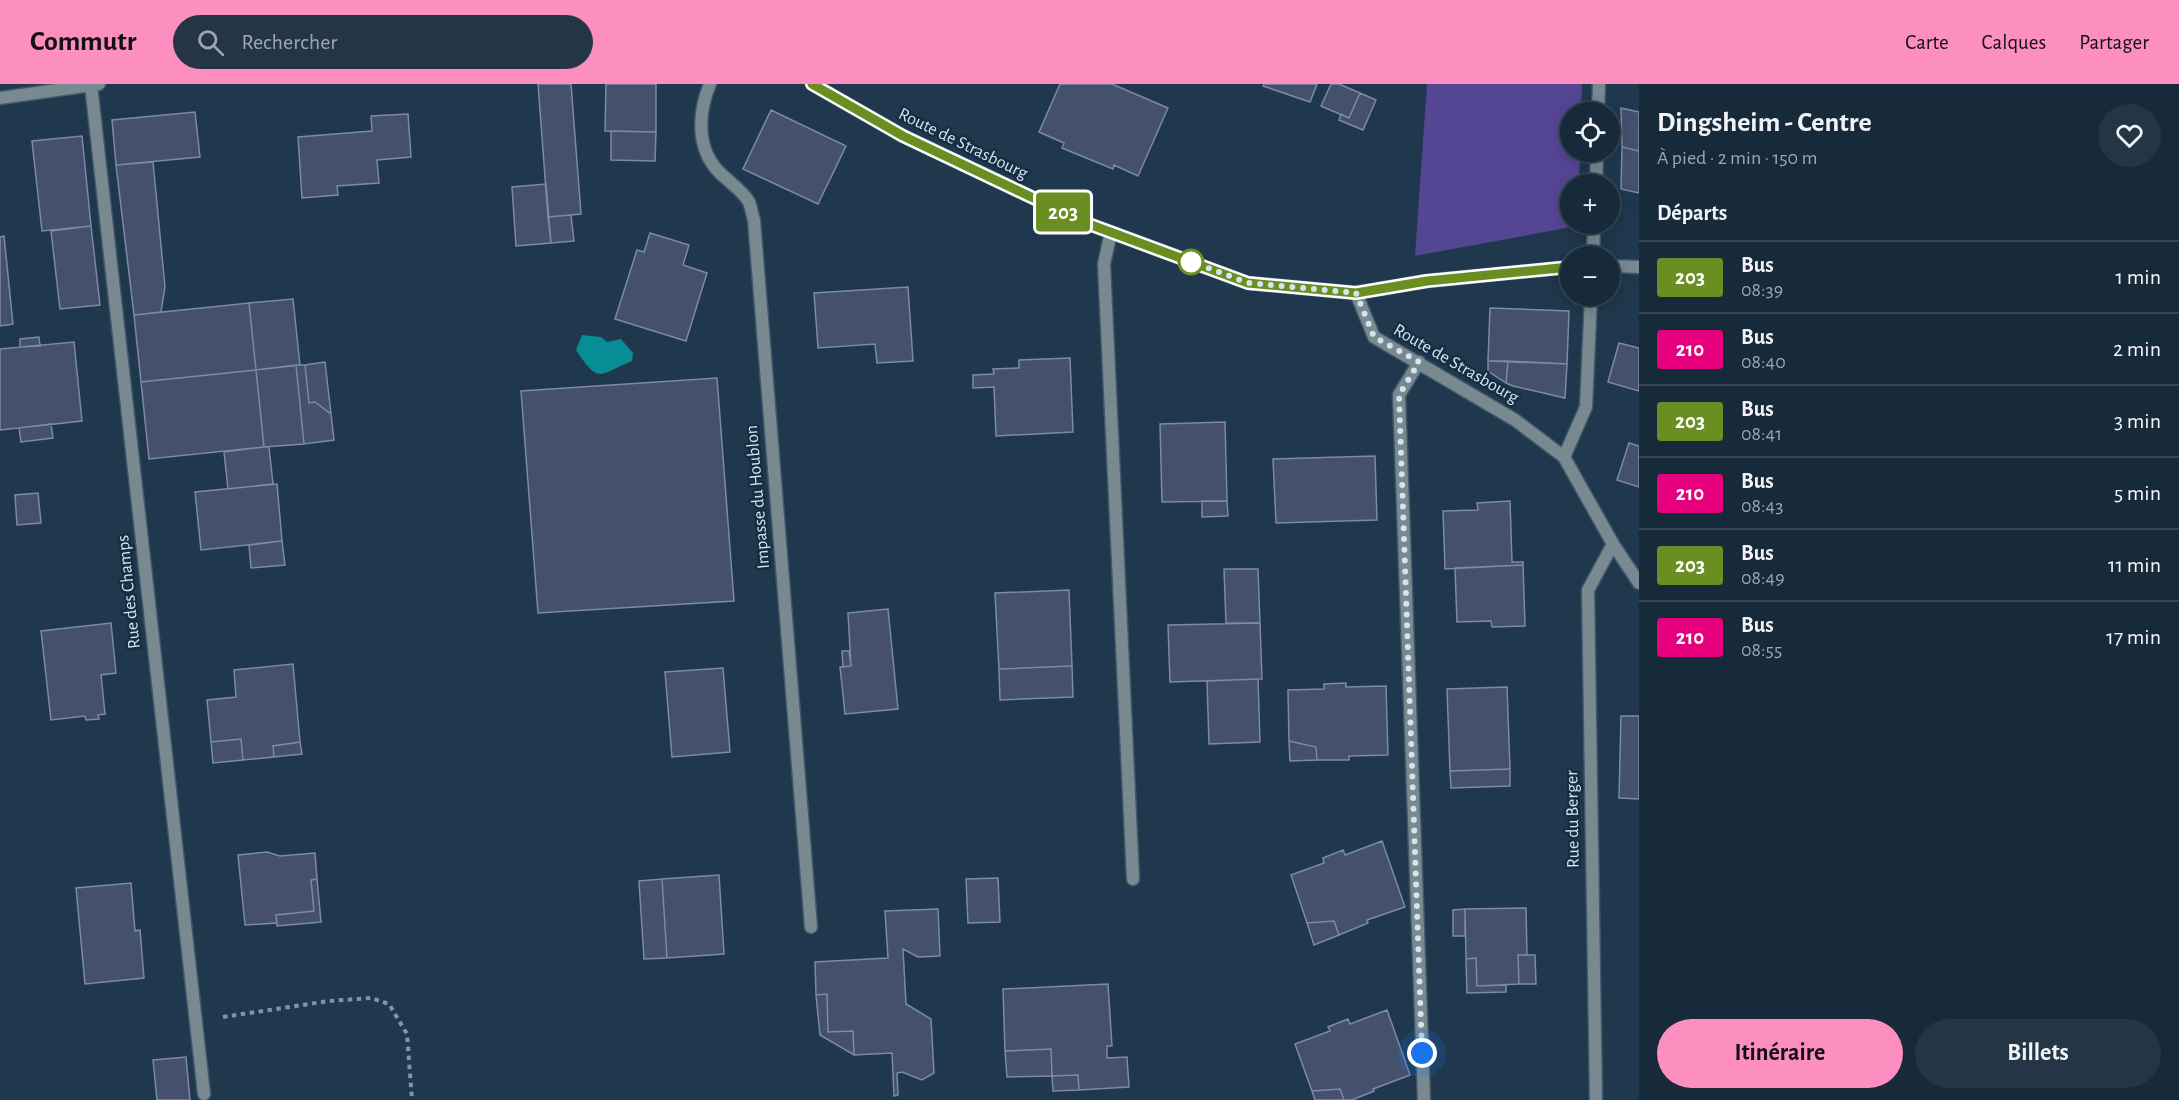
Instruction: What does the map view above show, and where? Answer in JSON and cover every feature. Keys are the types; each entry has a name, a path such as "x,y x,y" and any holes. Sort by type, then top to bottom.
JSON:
{"street":[{"name":"Impasse du Houblon","path":"710,84 704,98 699,124 707,153 717,170 748,201 754,220 811,927"},
{"name":"Route de Strasbourg","path":"812,84 903,136 1086,223 1248,283 1356,293 1374,337 1515,420 1564,457 1639,583"},
{"path":"1598,102 1599,84"},
{"path":"0,98 95,85"},
{"name":"Rue des Champs","path":"95,85 204,1094"},
{"path":"1111,232 1104,264 1133,879"},
{"path":"1620,266 1639,267"},
{"path":"1356,293 1427,281 1560,268"},
{"path":"1564,457 1586,407 1591,306"},
{"path":"1419,362 1399,395 1424,1100"},
{"name":"Rue du Berger","path":"1596,1100 1588,590 1614,544"}],"path":[{"path":"195,1021 329,1001 371,998 389,1004 407,1034 412,1100"}],"shaded area":[{"path":"1427,84 1582,84 1581,102 1560,102 1560,162 1580,162 1579,174 1560,174 1560,229 1415,256"},
{"path":"582,335 601,337 607,342 621,339 633,353 632,361 606,373 596,373 590,369 576,350"}],"building":[{"path":"538,84 571,84 581,214 548,217"},
{"path":"606,84 656,84 656,132 605,131"},
{"path":"1060,84 1112,84 1168,108 1138,176 1114,165 1113,169 1062,148 1064,143 1039,132"},
{"path":"1264,84 1317,84 1310,102 1263,86"},
{"path":"1331,84 1339,84 1360,93 1349,118 1321,106"},
{"path":"1360,93 1376,100 1363,130 1339,120 1341,114 1349,118"},
{"path":"1621,108 1639,112 1639,151 1622,147"},
{"path":"771,110 846,146 818,204 743,169"},
{"path":"195,112 200,157 116,165 112,120"},
{"path":"408,114 411,157 377,160 379,183 337,186 338,195 302,198 298,137 372,131 371,116"},
{"path":"611,131 656,132 655,161 611,160"},
{"path":"82,136 91,226 42,231 32,141"},
{"path":"1622,147 1639,151 1639,193 1621,189"},
{"path":"153,162 165,287 161,312 134,315 116,165"},
{"path":"546,184 551,243 516,246 512,187"},
{"path":"571,215 574,241 551,243 548,217"},
{"path":"91,226 100,305 60,309 51,231"},
{"path":"650,233 689,245 683,265 707,273 686,341 615,319 637,250 644,252"},
{"path":"4,236 13,324 0,326 0,237"},
{"path":"908,287 913,361 877,363 875,344 818,348 814,293"},
{"path":"293,299 300,365 256,370 249,303"},
{"path":"249,303 256,370 141,382 134,315"},
{"path":"1490,308 1569,311 1567,364 1488,361"},
{"path":"39,337 40,346 20,347 20,339"},
{"path":"74,342 82,421 0,430 0,349"},
{"path":"1619,343 1639,348 1639,391 1608,382"},
{"path":"1070,358 1073,432 996,436 994,387 973,388 973,375 994,374 993,369 1019,368 1019,360"},
{"path":"1488,361 1508,361 1506,383 1488,371"},
{"path":"1508,361 1567,364 1565,398 1506,383"},
{"path":"325,362 331,414 315,402 309,403 305,365"},
{"path":"296,365 305,365 309,403 315,402 331,414 334,440 304,444"},
{"path":"296,365 304,444 264,447 256,370"},
{"path":"256,370 264,447 149,459 141,382"},
{"path":"717,378 734,601 538,613 521,391"},
{"path":"1225,422 1227,501 1162,502 1160,424"},
{"path":"51,424 53,438 21,442 19,428"},
{"path":"1629,443 1639,446 1639,487 1617,480"},
{"path":"269,447 273,484 228,489 224,452"},
{"path":"1375,456 1377,520 1276,523 1273,459"},
{"path":"277,484 282,541 201,550 195,492"},
{"path":"38,493 41,523 17,525 15,495"},
{"path":"1202,501 1227,501 1228,516 1202,517"},
{"path":"1510,501 1512,562 1523,562 1523,565 1445,569 1443,511 1478,510 1477,503"},
{"path":"282,541 285,565 251,568 249,545"},
{"path":"1523,565 1525,626 1492,627 1491,621 1457,622 1455,568"},
{"path":"1224,569 1258,569 1260,623 1226,623"},
{"path":"1069,590 1072,666 999,669 995,593"},
{"path":"888,609 898,709 845,714 840,667 851,666 848,613"},
{"path":"111,623 116,673 101,675 105,714 98,715 99,719 86,720 85,716 51,720 41,631"},
{"path":"1260,623 1262,679 1170,682 1168,625"},
{"path":"842,651 849,651 851,666 843,667"},
{"path":"293,664 300,742 273,746 274,757 243,760 241,739 211,742 207,700 236,697 234,670"},
{"path":"1072,666 1073,697 1000,700 999,669"},
{"path":"723,668 730,752 672,757 665,672"},
{"path":"1258,679 1260,742 1209,744 1207,681"},
{"path":"1346,683 1346,687 1386,686 1388,755 1349,756 1349,760 1317,760 1316,747 1289,741 1288,690 1324,689 1324,684"},
{"path":"1507,687 1510,769 1450,771 1447,689"},
{"path":"1621,716 1639,716 1639,799 1619,798"},
{"path":"241,739 243,760 213,763 211,742"},
{"path":"1289,741 1316,747 1317,760 1290,761"},
{"path":"300,742 302,754 274,757 273,746"},
{"path":"1510,769 1510,786 1451,788 1450,771"},
{"path":"1382,841 1405,907 1367,920 1368,923 1339,935 1334,921 1307,923 1291,875 1324,863 1323,858 1343,850 1345,855"},
{"path":"267,852 280,856 315,853 317,879 311,880 314,911 276,915 277,923 245,925 238,855"},
{"path":"719,875 724,954 667,958 662,879"},
{"path":"998,878 1000,922 968,923 966,879"},
{"path":"317,879 321,922 277,926 276,915 314,911 311,880"},
{"path":"662,879 667,958 644,959 639,881"},
{"path":"131,883 135,931 140,930 144,978 85,984 76,888"},
{"path":"1526,908 1527,955 1518,955 1519,984 1477,986 1476,958 1466,959 1465,909"},
{"path":"938,909 940,956 918,957 903,949 906,1004 931,1019 934,1073 922,1080 902,1072 897,1073 898,1095 894,1096 892,1053 854,1055 853,1031 828,1032 827,994 816,995 815,962 888,958 885,911"},
{"path":"1465,909 1465,936 1453,936 1453,910"},
{"path":"1334,921 1339,935 1314,945 1307,923"},
{"path":"1518,955 1535,955 1536,984 1519,984"},
{"path":"1476,958 1477,986 1506,985 1506,992 1467,993 1466,959"},
{"path":"1108,984 1112,1046 1107,1046 1107,1058 1127,1057 1129,1087 1079,1090 1078,1075 1052,1076 1051,1049 1005,1051 1003,989"},
{"path":"827,994 828,1032 853,1031 854,1055 820,1035 816,995"},
{"path":"1387,1010 1410,1075 1352,1100 1344,1100 1340,1089 1312,1091 1295,1044 1330,1031 1328,1027 1348,1019 1350,1024"},
{"path":"1051,1049 1052,1076 1007,1077 1005,1051"},
{"path":"186,1057 190,1100 157,1100 153,1060"},
{"path":"1078,1075 1079,1090 1053,1091 1052,1076"},
{"path":"1340,1089 1344,1100 1315,1100 1312,1091"}],"bus line":[{"name":"203","path":"812,84 903,136 1086,223 1248,283 1356,293 1427,281 1560,268"}],"route":[{"path":"1191,262 1248,283 1356,293 1374,337 1419,362 1399,395 1422,1053"}]}
